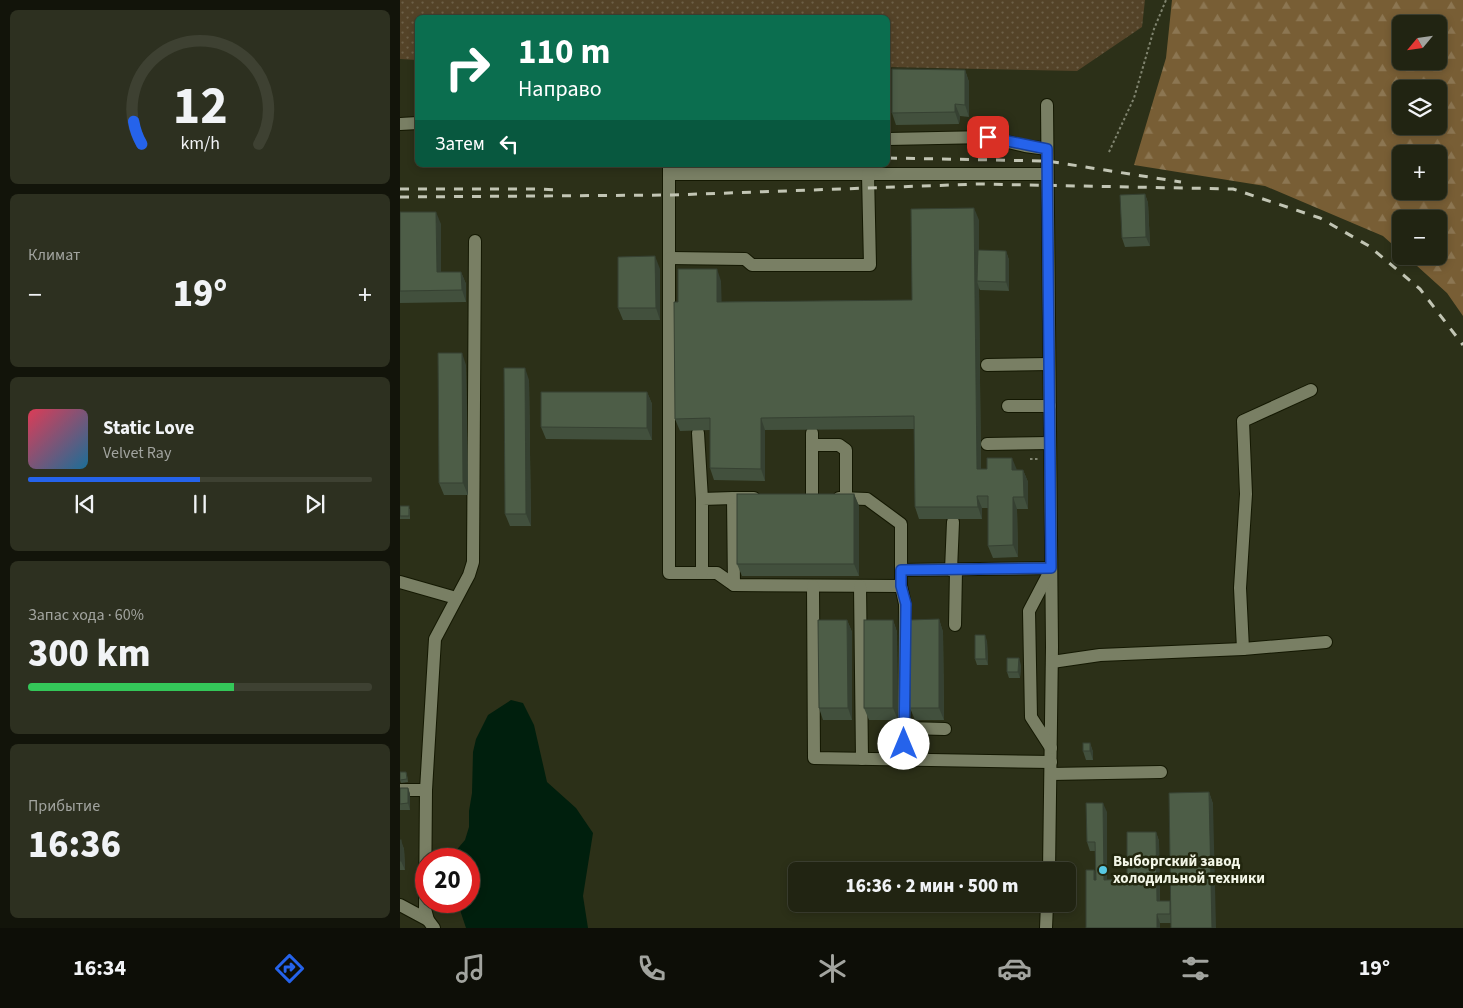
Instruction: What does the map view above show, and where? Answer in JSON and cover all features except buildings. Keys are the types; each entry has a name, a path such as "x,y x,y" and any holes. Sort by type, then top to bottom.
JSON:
{"street":[{"path":"1047,105 1052,662 1049,862"},
{"path":"400,124 415,123"},
{"path":"890,139 988,137 1047,149"},
{"path":"901,586 734,585 717,573 669,573 669,170 868,174 1048,174"},
{"path":"670,258 745,259 752,265 870,265 868,174"},
{"path":"431,924 424,909 426,790 435,639 473,562 475,241"},
{"path":"987,365 1049,364"},
{"path":"1243,649 1240,588 1246,494 1243,421 1311,390"},
{"path":"1008,406 1050,406"},
{"path":"698,434 702,499 702,573"},
{"path":"846,498 846,450 839,445 812,439 816,499 867,499 901,524 901,586 906,604 904,760"},
{"path":"987,444 1050,443"},
{"path":"734,498 734,585"},
{"path":"702,499 763,498"},
{"path":"953,522 955,624"},
{"path":"901,570 1051,568"},
{"path":"1051,568 1029,611 1031,717 1051,748"},
{"path":"400,582 456,598"},
{"path":"813,586 814,758 904,760 1161,772"},
{"path":"860,586 862,759"},
{"path":"1052,662 1100,655 1243,649 1326,642"},
{"path":"905,728 945,729"},
{"path":"400,790 426,790"},
{"path":"400,905 431,924"},
{"path":"1046,928 1047,912"}],"path":[{"path":"1109,152 1134,98 1154,29 1166,0"}],"shaded area":[{"path":"400,0 1145,0 1142,27 1077,71 890,67 890,15 415,15 415,60 400,59"},
{"path":"511,700 523,703 534,725 547,782 576,808 593,833 583,896 588,928 466,928 461,913 480,913 480,848 458,848 465,840 469,827 473,752 476,739 488,715"}],"green space":[{"path":"1172,0 1463,0 1463,316 1447,293 1416,265 1447,265 1447,210 1392,210 1392,244 1383,236 1265,186 1134,165 1166,58"}],"railway":[{"path":"890,158 1047,161 1181,182"},
{"path":"400,197 672,195 979,184 1233,189 1320,218 1369,246 1420,289 1463,345"},
{"path":"400,189 557,190"}],"place":[{"name":"Выборгский завод холодильной техники","path":"1103,870"}],"route":[{"path":"904,744 906,604 901,586 901,570 1051,568 1047,149 988,137"}]}
